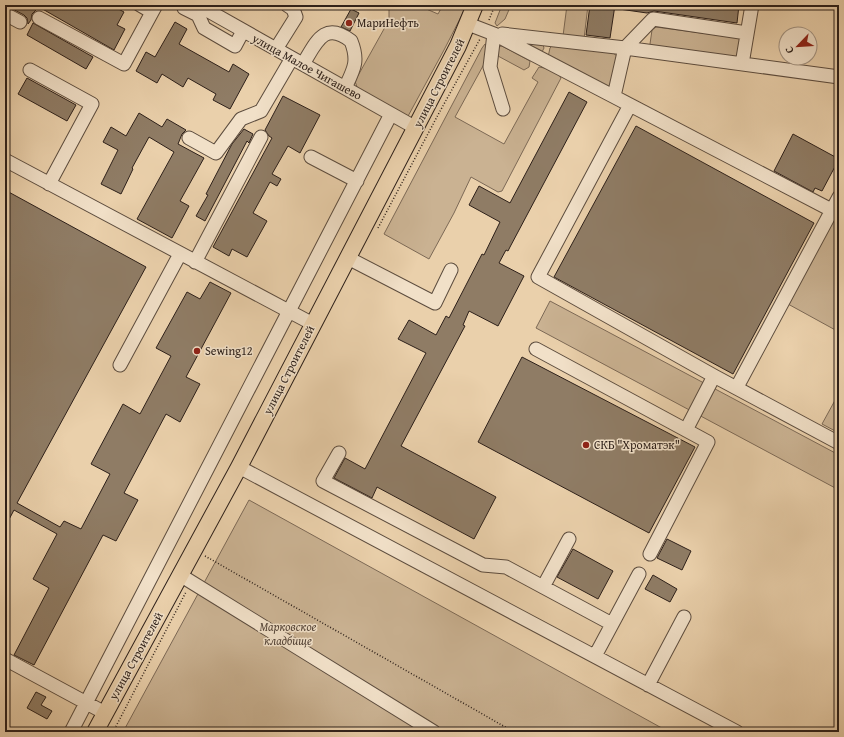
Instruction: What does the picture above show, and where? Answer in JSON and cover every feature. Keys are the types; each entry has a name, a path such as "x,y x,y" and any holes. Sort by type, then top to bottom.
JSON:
{"main road":[{"name":"улица Строителей","path":"95,732 239,467 458,46 475,5"}],"street":[{"path":"38,18 124,64 154,9 140,5"},
{"path":"184,5 184,8 198,15 204,28 236,46 243,30"},
{"name":"улица Малое Чигашево","path":"198,5 416,128"},
{"path":"742,64 752,5"},
{"path":"276,49 296,17 292,6"},
{"path":"5,14 20,22"},
{"path":"614,96 625,48 653,19 747,33"},
{"path":"468,24 489,32 614,96 835,212"},
{"path":"189,138 216,153 241,119 262,111 297,61 319,39 332,31 338,32 351,40 356,58 355,66 345,88"},
{"path":"489,32 625,48 839,77"},
{"path":"489,32 490,67 503,109"},
{"path":"30,70 92,104 48,184"},
{"path":"630,105 538,277 714,376 839,442"},
{"path":"71,732 391,114"},
{"path":"195,262 261,137"},
{"path":"311,157 357,180"},
{"path":"5,160 313,324"},
{"path":"737,387 835,212 839,197"},
{"path":"120,365 180,254"},
{"path":"348,258 435,303 451,270"},
{"path":"536,349 708,442 650,554"},
{"path":"686,430 714,376"},
{"path":"339,453 323,481 483,564 506,567 612,624"},
{"path":"239,467 737,732"},
{"path":"543,587 569,539"},
{"path":"594,656 639,574"},
{"path":"180,575 434,732"},
{"path":"648,684 684,617"},
{"path":"5,660 105,713"}],"path":[{"path":"439,113 489,32 495,5"},
{"path":"205,556 514,732"}],"green space":[{"path":"389,5 417,5 438,14 443,5 467,5 407,118 358,90 355,81 389,20"},
{"path":"502,5 511,5 505,19 497,26 495,23"},
{"path":"567,5 588,5 584,39 563,36"},
{"path":"656,27 739,38 741,44 740,52 735,60 654,49 650,44 652,30"},
{"path":"515,39 542,42 544,48 542,52"},
{"path":"485,44 489,47 489,55 455,117 504,144 538,82 532,78 539,67 555,70 561,78 502,191 498,192 471,177 454,213 429,259 384,234"},
{"path":"553,45 613,53 617,56 610,90 548,57 550,48"},
{"path":"502,46 530,61 529,67 524,70 498,56 496,51 497,47"},
{"path":"833,219 839,223 839,332 788,304"},
{"path":"550,301 839,455 839,490 536,328"},
{"path":"839,393 839,433 822,424"},
{"name":"Марковское кладбище","path":"249,500 669,732 123,732"}],"building":[{"path":"5,5 111,5 124,12 117,25 125,29 114,50 39,7 32,14 31,20 28,24 27,18 24,15"},
{"path":"590,5 615,5 610,38 586,35"},
{"path":"619,5 739,5 737,23 654,11 647,13 619,9"},
{"path":"351,9 359,13 350,31 341,27"},
{"path":"175,22 187,29 179,44 229,72 233,64 249,74 230,109 213,100 216,94 188,78 183,87 162,74 157,83 136,71 146,52 155,57"},
{"path":"33,23 93,57 86,69 27,35"},
{"path":"27,78 76,105 67,121 18,94"},
{"path":"569,92 587,102 508,251 506,250 499,263 524,276 498,326 469,311 463,325 465,326 401,446 496,497 474,539 377,487 372,498 334,478 345,458 365,469 426,353 398,339 409,320 436,335 446,316 449,318 482,254 484,255 500,222 469,205 479,186 510,203"},
{"path":"283,96 320,115 300,153 288,146 272,174 281,179 277,186 270,182 253,213 267,221 247,257 232,249 229,256 213,247 272,138 265,130"},
{"path":"139,113 162,127 167,119 186,130 182,134 178,144 204,158 180,201 189,206 172,238 137,219 174,152 149,137 132,168 133,169 121,194 101,184 118,150 103,142 111,127 126,136"},
{"path":"636,126 814,223 733,374 554,277"},
{"path":"244,129 253,134 249,143 247,141 205,221 196,216 208,195 206,194 232,144"},
{"path":"793,134 839,159 822,191 815,188 813,192 774,171"},
{"path":"5,190 146,267 17,503 60,527 64,521 81,529 110,474 91,464 123,404 140,414 171,356 156,348 187,292 200,299 210,282 231,293 186,377 200,384 180,422 166,414 124,493 138,500 116,541 103,535 34,665 14,655 49,588 33,579 57,534 14,510 5,527"},
{"name":"СКБ \"Хроматэк\"","path":"522,357 695,447 649,533 478,442"},
{"path":"667,539 691,551 682,570 657,558"},
{"path":"573,549 613,571 598,599 557,577"},
{"path":"653,575 677,589 670,602 645,589"},
{"path":"36,692 46,697 41,705 52,711 47,719 27,708"}],"place":[{"name":"МариНефть","path":"349,23"},
{"name":"Sewing12","path":"197,351"},
{"name":"СКБ \"Хроматэк\"","path":"586,445"}]}
